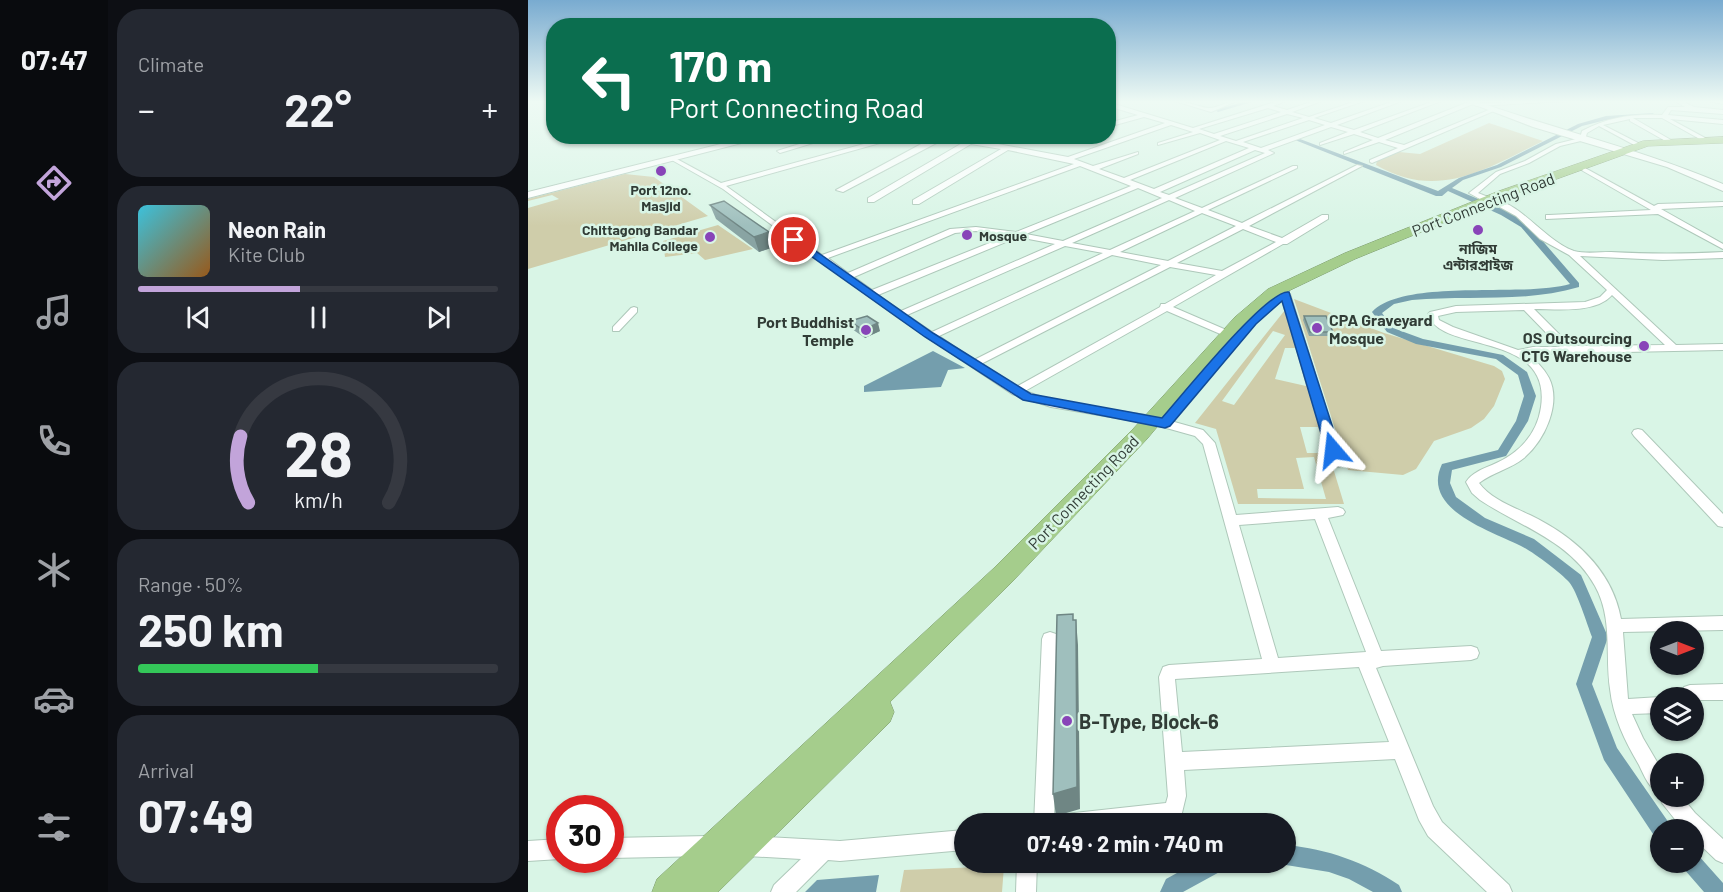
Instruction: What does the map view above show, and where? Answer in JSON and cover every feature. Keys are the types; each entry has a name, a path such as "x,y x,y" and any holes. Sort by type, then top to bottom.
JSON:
{"highway":[{"name":"Port Connecting Road","path":"670,892 730,846 1074,523 1118,478 1228,334 1260,302 1289,283 1350,256 1634,150 1663,143"},
{"name":"Port Connecting Road","path":"1159,422 1252,321 1285,294 1353,261 1488,205 1634,150 1686,143"},
{"name":"Port Connecting Road","path":"692,892 730,846"}],"street":[{"path":"1122,181 1218,143"},
{"path":"900,315 1171,199 1271,153 1240,143"},
{"path":"1154,192 1277,143"},
{"path":"1346,153 1371,143"},
{"path":"1386,143 1402,147"},
{"path":"1372,161 1413,143"},
{"path":"1570,143 1551,148 1527,162 1497,172 1473,193 1488,205 1519,214 1543,237 1572,253 1673,347"},
{"path":"1600,143 1634,150"},
{"path":"1624,143 1651,159 1723,188"},
{"path":"528,195 733,144"},
{"path":"780,151 804,144"},
{"path":"720,185 872,144"},
{"path":"840,190 927,144"},
{"path":"871,200 966,144"},
{"path":"981,144 1068,159 1284,242"},
{"path":"1068,159 1110,144"},
{"path":"916,202 1006,148"},
{"path":"1092,169 1136,153"},
{"path":"673,159 720,185 900,315 1016,392 1051,404 1159,422 1199,433 1209,443 1233,520 1272,665"},
{"path":"821,258 1079,164"},
{"path":"974,364 1359,166"},
{"path":"932,336 1295,167"},
{"path":"1585,170 1723,247"},
{"path":"871,294 1137,186"},
{"path":"1657,212 1658,206 1723,204"},
{"path":"1549,217 1657,212"},
{"path":"1016,392 1164,306 1284,242 1325,217"},
{"path":"847,277 953,231 976,229 1017,234 1110,254 1222,274"},
{"path":"1572,253 1663,257 1723,255"},
{"path":"1611,290 1608,296 1585,305 1456,309 1433,314 1435,321 1445,329 1511,349 1535,366 1546,380 1545,418 1540,432 1516,459 1476,477 1472,482 1475,489 1484,496 1551,533 1586,562 1611,603 1616,626 1617,677 1624,720 1650,766"},
{"path":"1285,294 1337,463"},
{"path":"1164,306 1228,334"},
{"path":"1527,308 1568,349"},
{"path":"616,329 634,310"},
{"path":"1521,356 1521,352 1526,350 1723,347"},
{"path":"1638,434 1723,522"},
{"path":"1233,520 1338,512"},
{"path":"1320,514 1401,750 1435,829 1502,892"},
{"path":"1616,626 1723,623"},
{"path":"1044,813 1050,639"},
{"path":"1164,813 1174,810 1177,796 1167,677 1169,672 1472,653"},
{"path":"1704,693 1723,692"},
{"path":"1621,707 1650,706"},
{"path":"1174,760 1401,750"},
{"path":"1678,807 1688,820 1723,853"},
{"path":"624,848 730,846 823,851 954,841"},
{"path":"528,850 546,849"},
{"path":"781,892 823,851"},
{"path":"1026,892 1027,873"}],"shaded area":[{"path":"1445,143 1540,143 1502,162 1461,177 1441,181 1420,180 1399,175 1376,165 1377,161 1399,152 1420,154"},
{"path":"625,174 654,177 708,216 528,269 528,208 559,199 552,195 528,201 528,199"},
{"path":"718,225 753,249 705,260 697,253 665,257 663,241"},
{"path":"1294,299 1384,333 1494,366 1502,371 1505,379 1494,406 1484,419 1471,428 1434,441 1416,469 1403,475 1348,470"},
{"path":"1285,310 1344,504 1238,504 1216,429 1195,423","holes":["1273,331 1285,335 1234,405 1222,401","1285,348 1296,348 1306,386 1275,379","1300,427 1318,427 1326,453 1307,453","1314,457 1326,499 1258,498 1257,489 1304,489 1296,458"]},
{"path":"954,868 954,873 1003,873 1002,892 900,892 904,870"}],"water":[{"path":"933,351 965,368 948,370 941,387 864,392 864,386"},
{"path":"879,875 876,892 805,892 817,880"}],"building":[{"path":"724,201 769,232 754,237 710,205"},
{"path":"867,316 878,323 863,330 850,321"},
{"name":"CPA Graveyard Mosque","path":"1304,316 1326,316 1333,332 1310,332"},
{"name":"B-Type, Block-6","path":"1073,614 1073,620 1076,620 1077,787 1053,794 1057,615"}],"waterway":[{"path":"1305,143 1439,194 1461,179 1499,166 1545,143"},
{"path":"1448,189 1504,213 1524,225 1576,285 1556,291 1530,294 1412,297 1391,303 1377,312 1390,330 1420,342 1499,357 1523,374 1530,396 1522,421 1502,453 1446,467 1444,483 1450,500 1480,522 1529,543 1576,579 1600,637 1584,684 1610,754 1654,819"},
{"path":"1296,856 1342,866 1392,892"},
{"path":"1170,892 1173,886 1197,873"},
{"path":"1701,873 1717,892"}],"place":[{"name":"Port 12no. Masjid","path":"661,171"},
{"name":"নাজিম এন্টারপ্রাইজ","path":"1478,230"},
{"name":"Mosque","path":"967,235"},
{"name":"Chittagong Bandar Mahila College","path":"710,237"},
{"name":"CPA Graveyard Mosque","path":"1317,328"},
{"name":"Port Buddhist Temple","path":"866,330"},
{"name":"OS Outsourcing CTG Warehouse","path":"1644,346"},
{"name":"B-Type, Block-6","path":"1067,721"}],"route":[{"path":"794,240 929,335 1027,398 1165,423 1252,321 1285,294 1333,450"}]}
